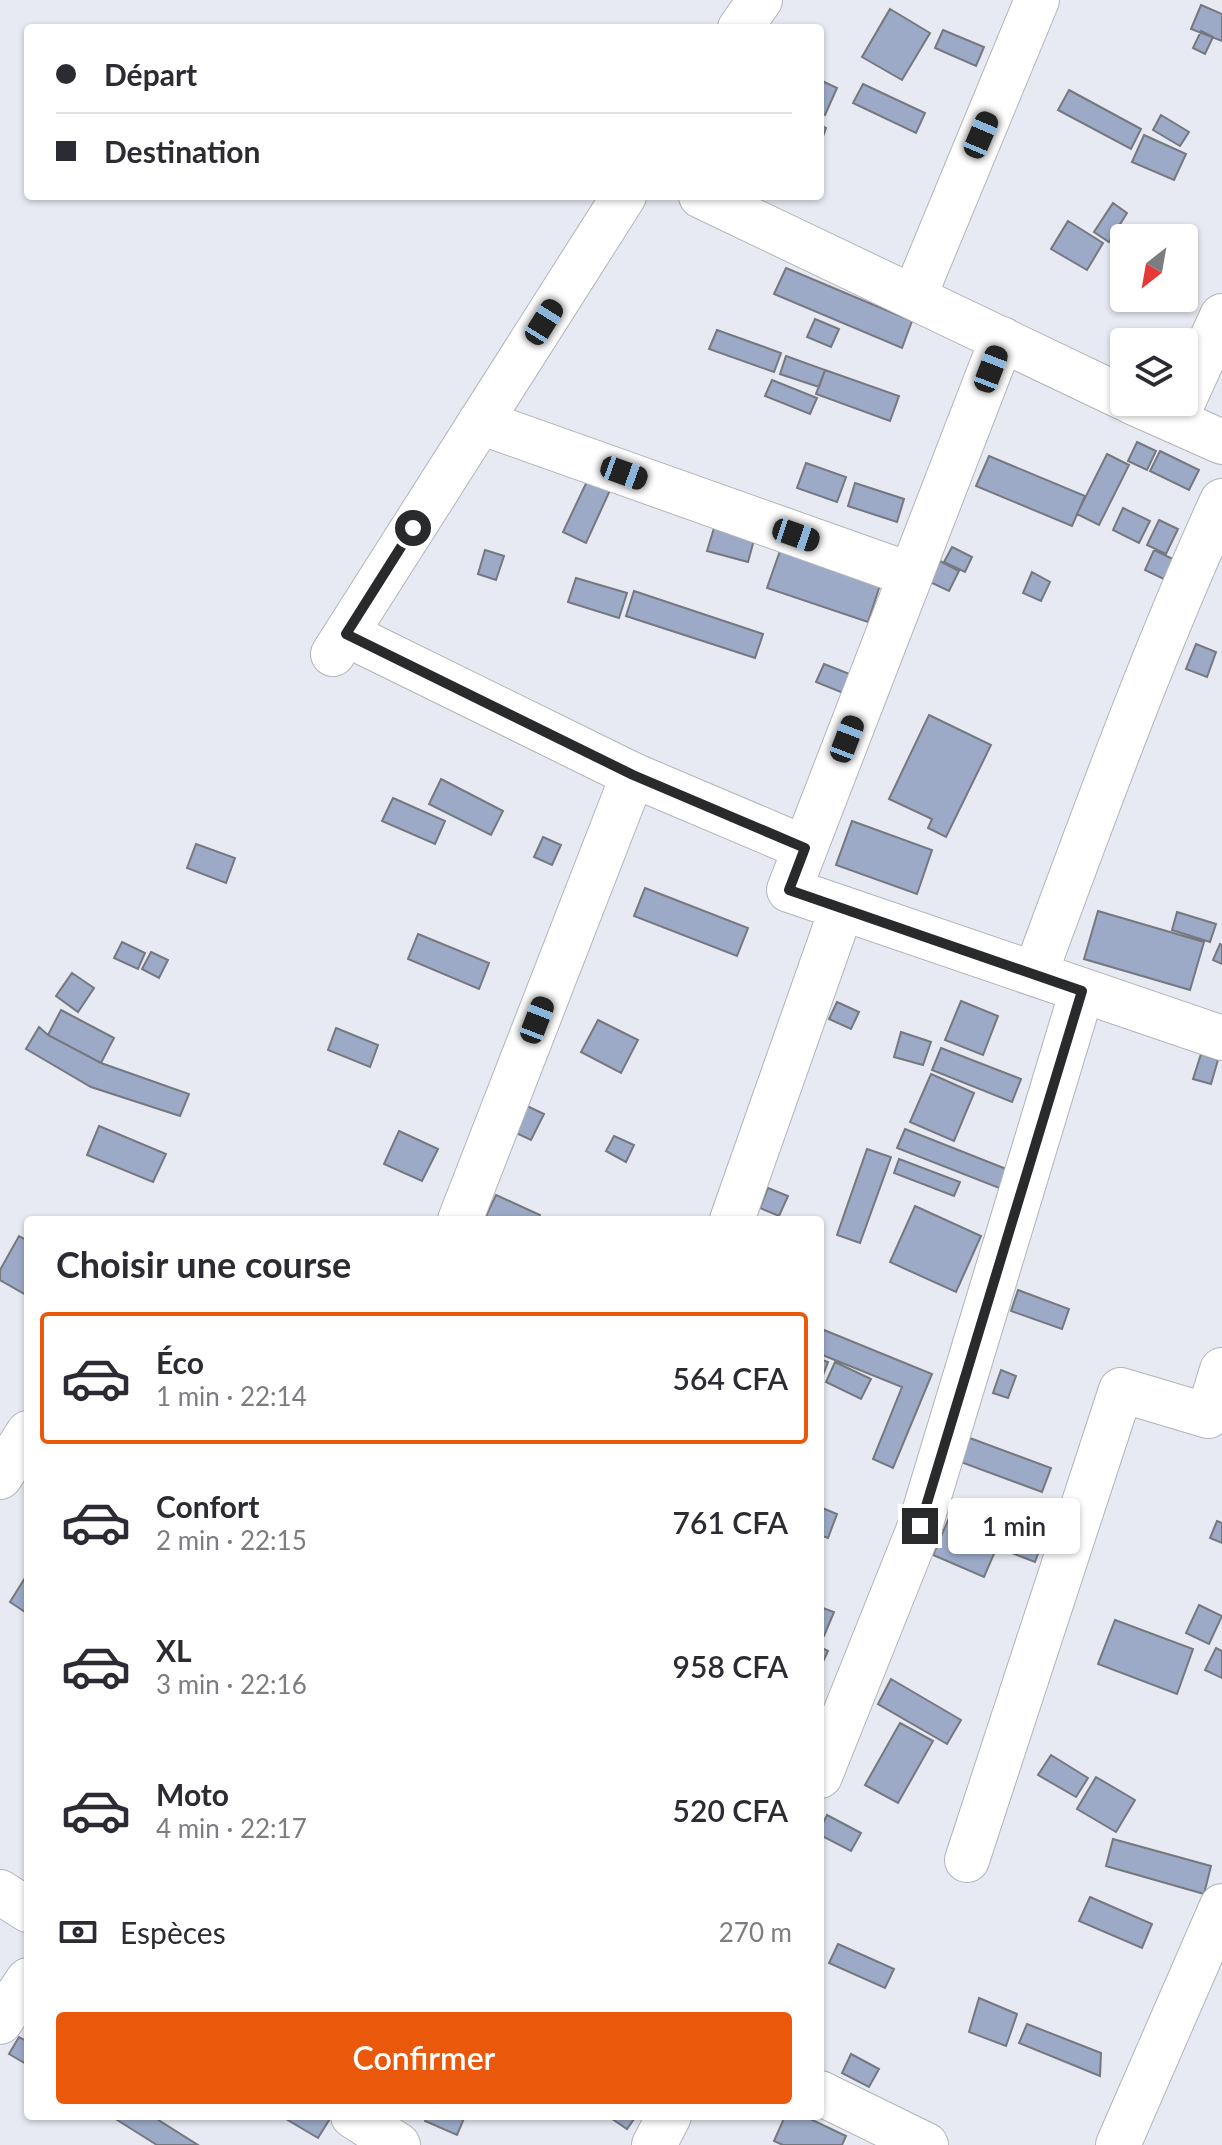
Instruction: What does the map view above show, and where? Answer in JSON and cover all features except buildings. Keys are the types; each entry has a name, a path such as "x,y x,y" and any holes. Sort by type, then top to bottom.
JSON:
{"street":[{"path":"743,24 760,0"},
{"path":"914,297 1037,0"},
{"path":"621,200 339,644 805,848"},
{"path":"709,200 1110,391"},
{"path":"1198,369 1222,316"},
{"path":"1002,339 789,890 1222,1038"},
{"path":"1190,416 1222,442"},
{"path":"480,422 911,575"},
{"path":"1035,974 1112,767 1222,501"},
{"path":"462,1216 633,775"},
{"path":"733,1216 842,908"},
{"path":"824,1766 920,1526 1082,991"},
{"path":"967,1860 1121,1390 1208,1416 1222,1370"},
{"path":"0,1477 24,1439"},
{"path":"0,1892 24,1907"},
{"path":"1118,2145 1222,1906"},
{"path":"0,2022 24,1986"},
{"path":"824,2095 926,2145"},
{"path":"359,2120 398,2145"},
{"path":"654,2145 667,2120"}],"route":[{"path":"413,528 346,634 633,775 805,848 789,890 1082,991 920,1526"}]}
